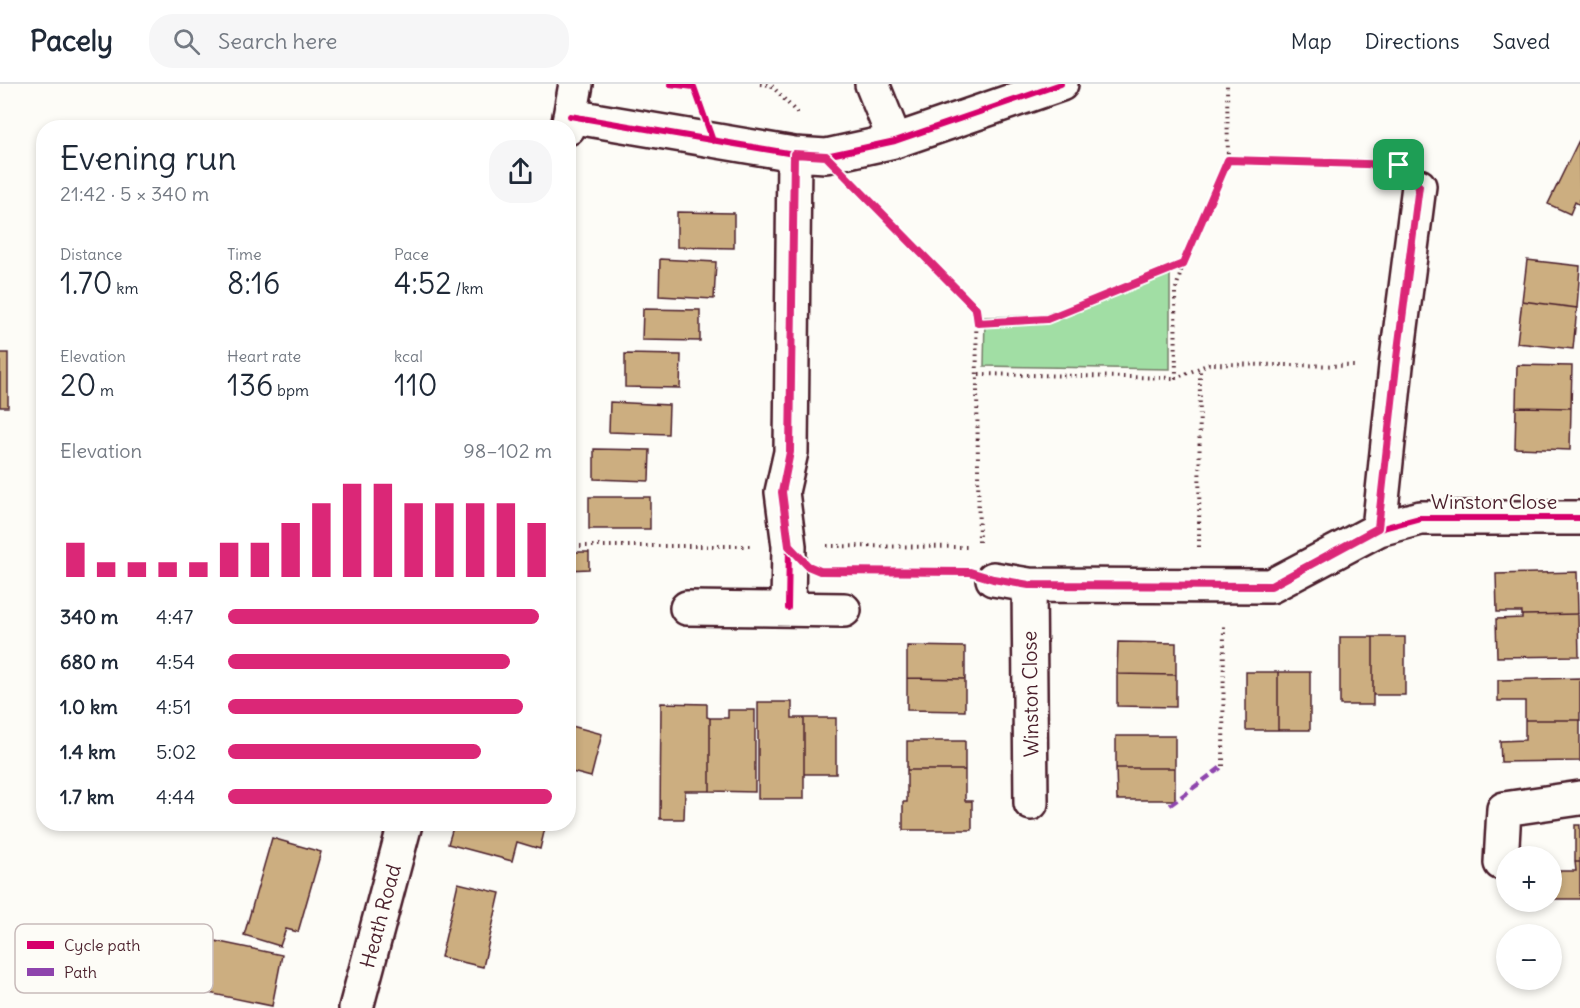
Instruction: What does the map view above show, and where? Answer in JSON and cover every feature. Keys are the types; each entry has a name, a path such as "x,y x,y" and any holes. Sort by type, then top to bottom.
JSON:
{"street":[{"path":"569,120 576,84"},
{"path":"872,84 895,141"},
{"path":"576,123 810,155 895,141 1054,85"},
{"path":"788,608 789,546 782,492 790,452 810,155"},
{"path":"1378,528 1419,186"},
{"name":"Winston Close","path":"993,579 1029,585 1271,586 1378,528 1420,518 1580,518"},
{"name":"Winston Close","path":"1029,585 1031,803"},
{"path":"687,608 844,610"},
{"path":"1503,846 1504,809 1580,798"},
{"name":"Heath Road","path":"356,1008 403,831"}],"path":[{"path":"1176,378 1175,292 1183,264 1228,160 1227,84"},
{"path":"810,155 976,309 979,374 979,562 993,579"},
{"path":"1228,160 1399,165 1419,186"},
{"path":"978,323 1047,319 1183,264"},
{"path":"979,374 1176,378 1209,364 1396,366"},
{"path":"1200,368 1223,766"},
{"path":"576,546 979,547"}],"green space":[{"path":"1170,272 1170,369 984,366 985,317 1043,316"}],"building":[{"path":"1579,140 1580,205 1575,202 1570,214 1548,204"},
{"path":"677,212 734,213 734,248 677,247"},
{"path":"660,259 716,262 714,299 659,296"},
{"path":"1527,260 1580,266 1577,308 1522,301"},
{"path":"1522,301 1577,308 1573,349 1517,343"},
{"path":"643,309 700,310 700,341 642,340"},
{"path":"0,353 8,353 8,407 0,407"},
{"path":"625,354 681,355 680,388 625,387"},
{"path":"1517,365 1572,366 1571,408 1516,407"},
{"path":"610,402 669,405 668,434 609,432"},
{"path":"1516,407 1571,408 1570,450 1515,448"},
{"path":"594,449 650,450 649,481 594,479"},
{"path":"589,497 650,497 650,529 589,529"},
{"path":"576,552 589,552 589,569 576,570"},
{"path":"1577,572 1578,614 1522,615 1522,612 1497,612 1496,574"},
{"path":"1578,614 1579,656 1497,657 1496,619 1522,618 1522,615"},
{"path":"1340,637 1373,637 1373,705 1340,705"},
{"path":"1373,637 1405,637 1405,695 1373,695"},
{"path":"1118,642 1176,643 1176,675 1117,674"},
{"path":"907,646 965,647 965,679 907,678"},
{"path":"1246,672 1278,672 1278,730 1246,730"},
{"path":"1278,672 1310,672 1310,730 1278,730"},
{"path":"1117,674 1176,675 1176,707 1117,706"},
{"path":"907,678 965,679 965,711 907,710"},
{"path":"1580,678 1580,720 1525,720 1525,701 1498,701 1498,680"},
{"path":"758,702 792,702 792,718 804,718 804,799 758,799"},
{"path":"661,703 707,704 707,717 710,718 710,791 685,791 684,819 660,819"},
{"path":"728,710 755,710 755,792 710,791 710,718 728,718"},
{"path":"804,718 836,718 836,774 804,774"},
{"path":"1525,720 1580,720 1580,761 1501,762 1500,741 1525,740"},
{"path":"576,727 602,734 591,777 576,773"},
{"path":"1116,736 1175,736 1175,768 1116,768"},
{"path":"907,741 965,741 965,770 907,770"},
{"path":"1116,768 1175,768 1175,800 1117,800"},
{"path":"907,770 965,770 965,801 972,801 972,830 903,830 903,802 907,802"},
{"path":"1575,825 1580,825 1580,862 1575,862"},
{"path":"452,831 544,831 540,849 517,842 512,861 448,844"},
{"path":"272,838 321,852 298,932 286,929 280,946 244,935"},
{"path":"1575,862 1580,862 1580,899 1562,899 1562,871 1576,871"},
{"path":"458,883 500,893 483,967 441,957"},
{"path":"213,941 282,955 272,1006 209,993 213,993"}],"marked path":[{"path":"1170,805 1223,766"}],"cycle path":[{"path":"670,84 694,87 713,141"},
{"path":"570,116 794,154 826,156 895,141 1061,84"},
{"path":"788,608 789,546 782,492 791,452 794,154"},
{"path":"789,546 808,566 820,571 970,572 993,579 1029,585 1271,586 1379,529 1420,518 1580,518"}],"route":[{"path":"794,154 826,156 976,309 978,323 1047,319 1183,264 1228,160 1399,165 1419,186 1378,528 1271,586 1029,585 993,579 970,572 820,571 808,566 789,546 782,492 790,452 794,154"}]}
